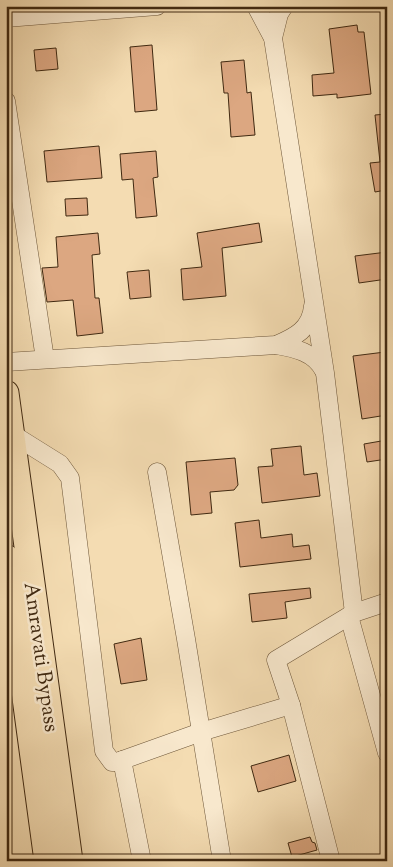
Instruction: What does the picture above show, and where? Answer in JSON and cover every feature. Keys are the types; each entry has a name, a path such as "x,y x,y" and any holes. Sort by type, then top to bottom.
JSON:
{"highway":[{"name":"Amravati Bypass","path":"6,393 70,861"},
{"name":"Amravati Bypass","path":"6,556 47,861"}],"street":[{"path":"6,18 157,6"},
{"path":"256,6 273,38 325,374 352,614 387,753"},
{"path":"273,38 279,14 284,6"},
{"path":"6,101 44,359"},
{"path":"276,345 294,338 306,328 312,312 314,296"},
{"path":"6,362 276,345 295,348 312,356 321,365 325,374"},
{"path":"12,434 60,464 70,478 104,751 112,762 201,732 291,705"},
{"path":"157,472 222,861"},
{"path":"331,861 291,705 276,660 352,614 387,602"},
{"path":"122,760 142,861"}],"building":[{"path":"357,25 358,32 364,32 371,94 337,98 337,94 313,96 312,75 334,73 329,29"},
{"path":"152,45 157,110 135,112 130,47"},
{"path":"56,48 58,69 36,71 34,50"},
{"path":"244,60 247,93 251,92 255,135 231,137 228,93 224,93 221,62"},
{"path":"387,114 387,164 382,164 386,190 375,192 370,163 380,162 375,115"},
{"path":"99,146 102,178 47,182 44,151"},
{"path":"156,151 158,177 153,178 157,216 136,218 133,179 122,180 120,154"},
{"path":"87,198 88,215 66,216 65,199"},
{"path":"259,223 262,242 222,248 226,296 183,300 181,269 202,267 197,233"},
{"path":"98,233 100,254 92,255 95,298 99,298 103,333 77,336 73,300 47,302 42,268 58,267 56,237"},
{"path":"387,252 387,279 359,283 355,256"},
{"path":"149,270 151,297 130,299 127,272"},
{"path":"385,352 387,415 362,419 353,356"},
{"path":"387,440 387,459 367,462 364,444"},
{"path":"301,446 304,475 317,473 320,496 262,503 258,467 273,466 271,449"},
{"path":"235,458 238,485 234,490 210,492 212,513 191,515 186,462"},
{"path":"259,520 261,538 292,534 293,547 309,545 311,559 240,567 235,523"},
{"path":"310,588 311,598 285,602 287,618 252,622 249,594"},
{"path":"141,638 147,680 121,684 114,644"},
{"path":"289,755 296,781 258,792 251,766"},
{"path":"310,837 312,842 315,843 317,850 292,857 288,843"}]}
